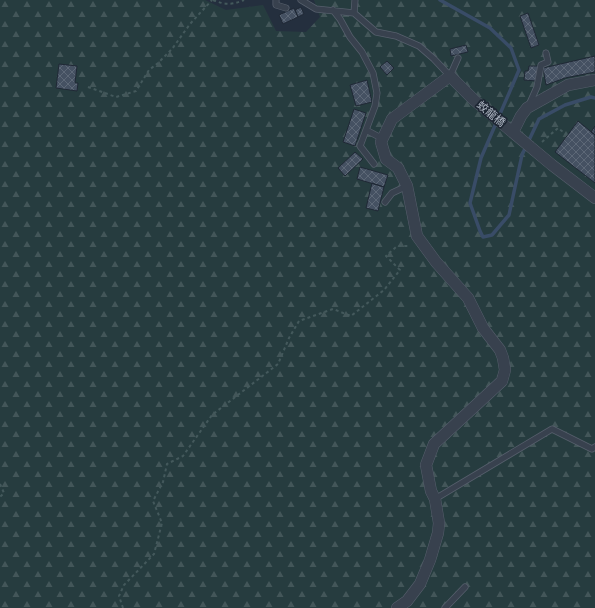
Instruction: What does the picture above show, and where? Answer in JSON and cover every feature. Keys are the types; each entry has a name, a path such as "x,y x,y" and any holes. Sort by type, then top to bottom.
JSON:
{"street":[{"name":"蛟龍橋","path":"450,76 474,100 595,198"},
{"path":"398,608 407,601 420,584 430,560 438,533 439,523 435,499 431,491 426,465 434,444 446,431 502,381 505,370 500,350 483,328 468,298 436,262 418,236 407,186 398,168 386,159 381,142 392,119 450,76"},
{"path":"513,132 527,108 568,85 595,80"}],"lane":[{"path":"276,0 276,5 286,8"},
{"path":"301,0 316,9 354,13 376,32 396,36 419,46 450,76 458,58"},
{"path":"354,13 355,0"},
{"path":"332,10 340,19 350,37 362,52 373,73 377,93 375,106 360,146 374,164"},
{"path":"527,108 537,87 541,65 548,62 546,53"},
{"path":"366,130 383,138"},
{"path":"385,202 392,193 407,186"},
{"path":"435,499 552,429 592,449 595,447"},
{"path":"445,608 465,587"}],"path":[{"path":"88,87 116,97 136,91 149,70 172,49 190,24 213,0 224,5 244,0"},
{"path":"547,138 558,128 567,136"},
{"path":"123,608 119,596 124,585 154,554 162,523 153,501 163,482 167,464 183,456 212,415 278,364 289,338 299,321 333,309 352,316 384,290 400,270 386,256 397,246 412,246 418,236"},
{"path":"0,484 4,492 0,497"}],"green space":[{"path":"0,0 205,0 226,10 263,5 276,31 306,32 320,17 314,0 595,0 595,608 0,608"}],"building":[{"path":"301,7 304,14 298,17 295,10"},
{"path":"294,8 298,17 283,24 279,15"},
{"path":"528,13 539,45 531,48 520,16"},
{"path":"466,45 468,52 451,56 450,49"},
{"path":"595,56 595,72 565,78 546,85 543,68"},
{"path":"387,61 394,68 387,75 380,67"},
{"path":"59,64 77,66 75,83 78,83 77,91 56,88"},
{"path":"529,66 538,66 537,81 524,80 525,71 528,71"},
{"path":"367,80 372,102 356,106 350,85"},
{"path":"354,109 366,113 355,146 343,142"},
{"path":"578,121 595,135 595,183 555,152"},
{"path":"595,126 595,135 591,132"},
{"path":"355,152 363,159 345,176 338,168"},
{"path":"360,167 388,175 384,187 357,179"},
{"path":"372,183 384,187 378,211 366,208"}],"waterway":[{"path":"440,0 490,28 511,48 519,70 481,158 470,203 483,237 492,235 509,215 522,155 539,119 565,105 591,97 595,98"}]}
